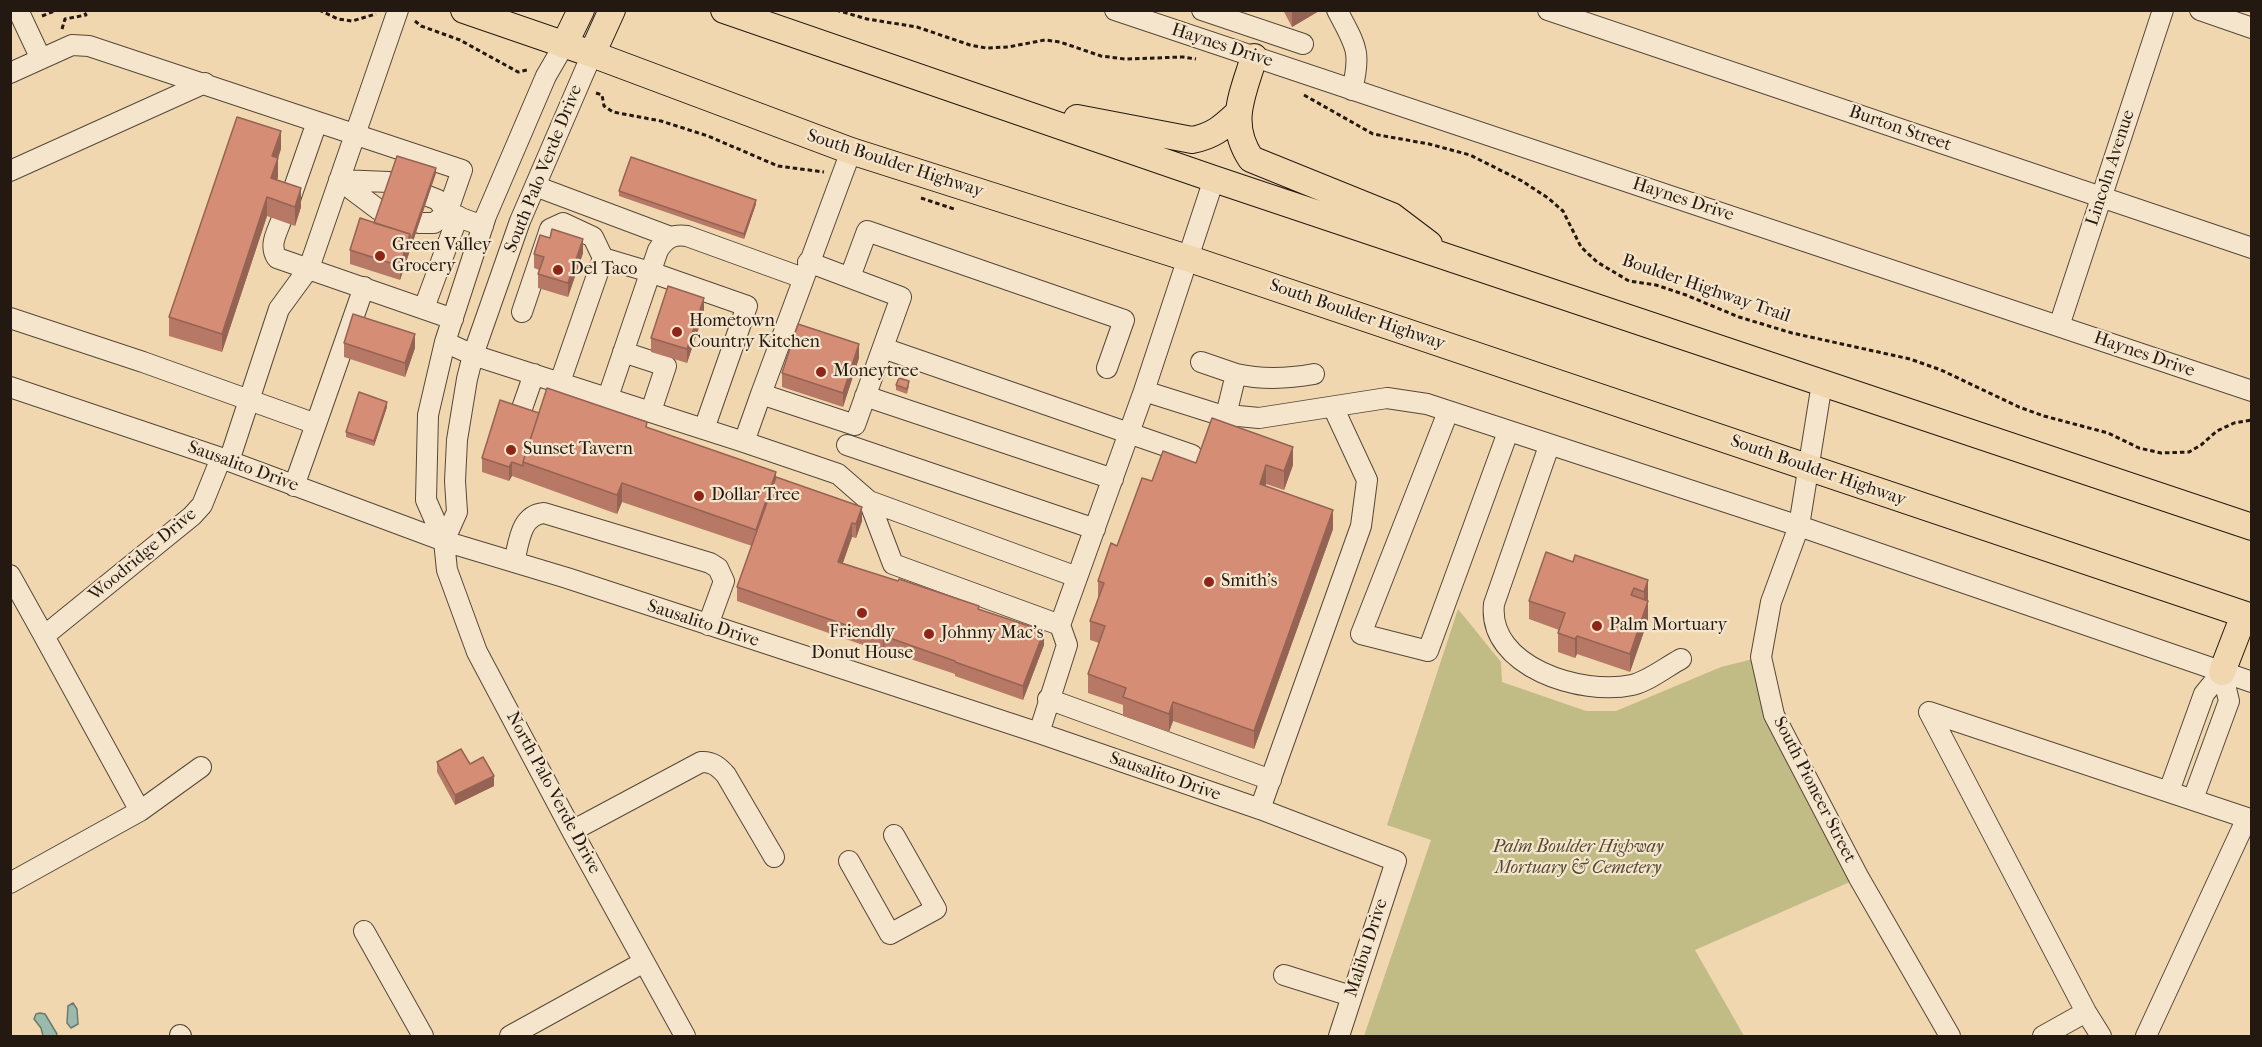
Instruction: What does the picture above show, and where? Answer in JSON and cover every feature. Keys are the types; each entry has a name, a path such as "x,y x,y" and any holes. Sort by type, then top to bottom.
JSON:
{"main road":[{"name":"South Boulder Highway","path":"464,10 592,54 850,151 1187,258 2248,616"},
{"path":"564,45 581,10"},
{"path":"592,54 612,10"},
{"path":"724,10 1214,179 2252,527"},
{"path":"1254,57 1237,114 1242,146 1251,159 1392,216 1443,256"},
{"path":"1012,110 1083,119 1192,140 1208,137 1224,127 1237,114"},
{"path":"2222,672 2248,616"}],"street":[{"name":"Haynes Drive","path":"1115,10 2252,391"},
{"path":"1202,10 1303,44"},
{"path":"1337,10 1357,51 1358,66 1352,90"},
{"name":"Burton Street","path":"1548,10 2252,248"},
{"name":"Lincoln Avenue","path":"2059,326 2163,10"},
{"path":"2200,10 2252,28"},
{"name":"Woodridge Drive","path":"44,636 192,516 202,505 225,460 249,400 279,309 309,268 355,135 404,14"},
{"path":"27,16 41,59"},
{"path":"10,73 72,45 80,44 204,83 462,170 453,214 424,308"},
{"name":"South Palo Verde Drive","path":"444,541 426,500 428,415 437,370 483,226 546,76 564,45"},
{"name":"South Palo Verde Drive","path":"444,541 457,512 455,482 457,440 473,355 520,221 592,54"},
{"path":"10,171 204,83"},
{"path":"289,202 317,122"},
{"path":"744,442 850,151"},
{"path":"1039,733 1067,645 1060,625 1130,432 1214,179"},
{"path":"339,180 388,182"},
{"path":"339,180 379,210"},
{"path":"535,186 671,237 687,236 806,270 850,277 901,297 838,474"},
{"path":"428,196 438,200 453,214 483,226"},
{"path":"419,223 434,223 453,214"},
{"path":"281,221 273,251 277,258 284,262 309,268 453,319"},
{"path":"522,312 550,229 563,223 592,237 603,258 747,306 704,429"},
{"path":"850,277 867,231 1124,320 1107,368"},
{"path":"608,397 658,250 663,242 671,237"},
{"path":"560,382 603,258"},
{"path":"294,486 364,287"},
{"path":"10,318 316,424"},
{"path":"445,342 473,355 651,411 838,474 869,501 1077,577"},
{"path":"883,348 1192,455"},
{"path":"623,352 666,366 651,411"},
{"path":"1201,362 1251,377 1280,379 1314,374"},
{"path":"520,414 534,374"},
{"path":"1226,415 1236,374"},
{"name":"South Pioneer Street","path":"1822,383 1799,526 1771,602 1761,657 1774,715 1859,878 1950,1036"},
{"name":"Sausalito Drive","path":"10,387 225,460 444,541 1039,733 1260,809 1396,861"},
{"path":"1144,391 1217,414 1259,418 1387,398 1427,404 1549,446 1799,526 2252,682"},
{"path":"761,394 855,425"},
{"path":"866,396 1113,479"},
{"path":"1260,809 1361,526 1367,480 1333,407"},
{"path":"1448,412 1362,634 1428,651 1508,432"},
{"path":"847,445 1095,529"},
{"path":"1549,446 1494,604 1494,626 1501,639 1509,651 1521,661 1553,677 1609,688 1635,684 1681,659"},
{"path":"869,501 893,564 1060,625"},
{"path":"514,562 526,521 537,514 544,513 710,563 718,568 724,581 708,625"},
{"name":"North Palo Verde Drive","path":"444,541 447,570 477,652 685,1036"},
{"path":"10,575 140,811"},
{"path":"2169,792 2204,694 2222,672"},
{"path":"2193,799 2229,701 2222,672"},
{"path":"1048,699 1270,780"},
{"path":"2101,1036 2086,1012 1929,712 2247,818 2146,1036"},
{"path":"572,831 701,762 708,761 720,768 726,775 774,856"},
{"path":"10,883 140,811 201,766"},
{"path":"849,861 890,934 936,909 894,835"},
{"name":"Malibu Drive","path":"1339,1036 1396,861"},
{"path":"364,931 423,1036"},
{"path":"510,1036 644,962"},
{"path":"1284,975 1351,996"},
{"path":"2043,1036 2086,1012"}],"path":[{"path":"27,16 57,10"},
{"path":"319,10 352,21 372,14"},
{"path":"836,10 867,19 917,27 970,45 987,48 1008,47 1045,40 1060,42 1101,56 1125,59 1183,57 1202,59"},
{"path":"404,14 421,26 460,40 518,72 530,69"},
{"name":"Boulder Highway Trail","path":"1296,91 1373,134 1429,144 1470,155 1522,181 1563,211 1581,247 1597,262 1629,281 1656,285 1739,317 1792,333 1910,359 1941,370 2044,416 2108,433 2139,448 2161,453 2189,452 2202,445 2217,431 2234,423 2252,420"},
{"path":"602,95 604,106 613,112 661,122 708,136 778,166 811,169 841,176"},
{"path":"911,195 954,209"}],"green space":[{"name":"Palm Boulder Highway Mortuary & Cemetery","path":"1458,609 1501,662 1502,682 1586,711 1616,711 1721,667 1761,657 1774,715 1859,878 1695,950 1744,1036 1364,1036 1431,840 1387,825"}],"shaded area":[{"path":"73,1003 77,1009 78,1024 71,1028 67,1023 68,1006"},
{"path":"36,1014 45,1014 56,1036 43,1036 41,1028 34,1019"}],"building":[{"path":"237,117 281,131 272,156 278,158 271,178 301,188 295,207 267,197 222,334 169,317"},
{"path":"397,156 436,168 410,243 410,234 374,223"},
{"path":"631,157 756,200 744,234 619,191"},
{"path":"360,218 410,234 400,266 350,250"},
{"name":"Del Taco","path":"552,229 583,239 568,283 538,274 544,257 534,254 540,235 550,238"},
{"name":"Hometown Country Kitchen","path":"668,286 704,298 687,349 651,338"},
{"path":"353,314 415,334 405,363 344,343"},
{"name":"Moneytree","path":"798,324 859,344 843,393 782,373"},
{"path":"899,378 909,381 907,389 896,385"},
{"path":"547,388 647,422 646,427 776,472 756,530 622,483 617,495 523,462"},
{"path":"359,392 387,402 374,441 346,432"},
{"name":"Sunset Tavern","path":"500,400 539,413 523,466 512,462 509,467 482,458"},
{"name":"Smith's","path":"1212,418 1293,447 1284,471 1266,465 1260,484 1333,510 1254,731 1173,702 1169,714 1123,697 1126,688 1088,674 1105,626 1090,621 1104,583 1098,581 1111,543 1117,546 1142,478 1152,481 1163,451 1196,463"},
{"path":"776,477 862,507 856,524 852,523 838,562 898,581 899,579 1044,631 1023,686 737,587"},
{"name":"Palm Mortuary","path":"1546,552 1573,562 1575,555 1648,580 1644,592 1634,588 1631,595 1648,601 1630,654 1577,636 1575,639 1558,633 1565,613 1529,601"},
{"path":"461,749 470,764 483,757 494,776 455,795 437,762"}],"place":[{"name":"Green Valley Grocery","path":"380,256"},
{"name":"Del Taco","path":"558,270"},
{"name":"Hometown Country Kitchen","path":"677,332"},
{"name":"Moneytree","path":"821,372"},
{"name":"Sunset Tavern","path":"511,450"},
{"name":"Dollar Tree","path":"699,496"},
{"name":"Smith's","path":"1209,582"},
{"name":"Friendly Donut House","path":"862,613"},
{"name":"Palm Mortuary","path":"1597,626"},
{"name":"Johnny Mac's","path":"929,634"}]}
